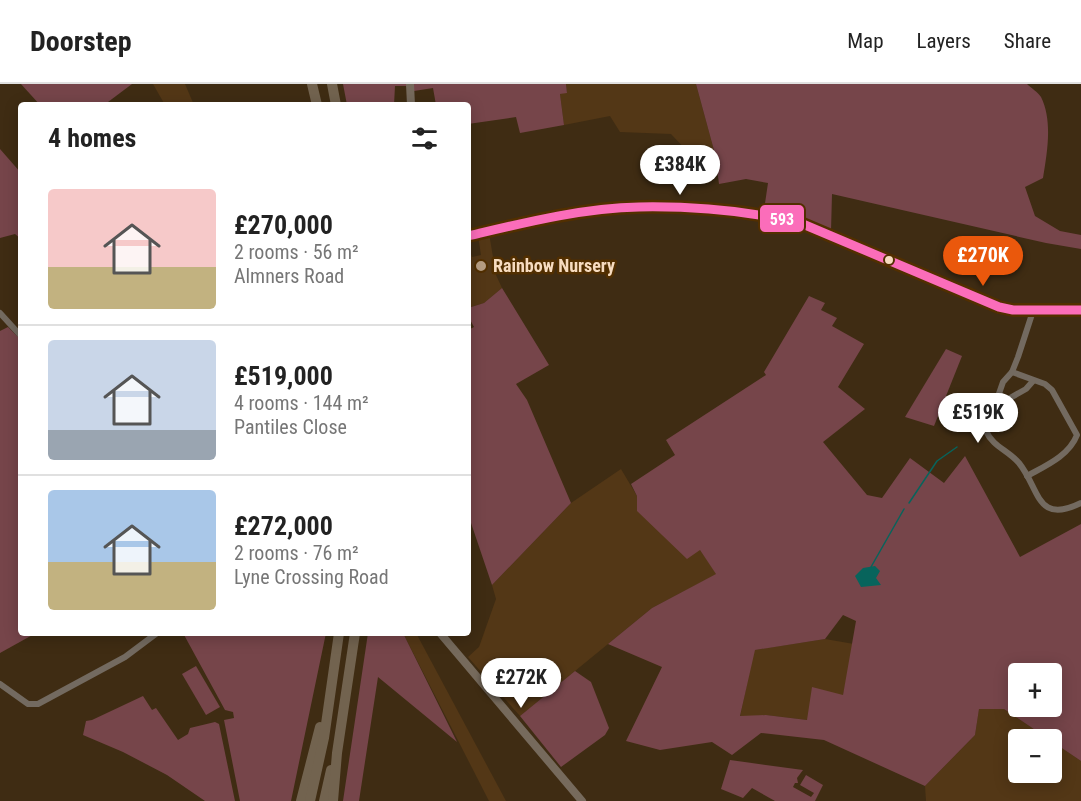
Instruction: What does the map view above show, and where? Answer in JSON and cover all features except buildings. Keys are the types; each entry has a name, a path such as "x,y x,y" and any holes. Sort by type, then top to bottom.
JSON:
{"highway":[{"path":"312,84 316,102"},
{"path":"332,84 335,102"},
{"path":"310,801 339,636"},
{"path":"333,801 337,753 355,636"},
{"path":"301,801 316,738 328,705"},
{"path":"324,801 337,753"}],"street":[{"path":"410,84 411,102"},
{"path":"471,235 527,222 629,208 698,209 769,216 807,225 999,307 1033,311 1081,310"},
{"path":"1033,311 1012,372 1003,382 986,427 990,440 1014,458 1027,476 1036,497 1052,509 1070,508 1081,503"},
{"path":"0,313 18,333"},
{"path":"1012,372 1045,384 1052,390 1077,437 1059,458 1027,476"},
{"path":"995,406 1026,389 1033,381"},
{"path":"0,684 28,704 38,704 125,657 154,636"},
{"path":"443,636 582,801"}],"shaded area":[{"path":"21,84 132,84 108,102 37,102"},
{"path":"153,84 185,84 193,102 163,102"},
{"path":"343,84 566,84 567,93 560,94 564,125 520,133 516,117 471,124 471,102 435,102 433,88 414,91 406,86 395,86 394,102 346,102"},
{"path":"566,84 696,84 715,154 690,154 671,134 620,132 610,116 564,125 560,94 567,92"},
{"path":"696,84 1027,84 1040,95 1045,106 1048,137 1043,178 1025,187 1035,216 1060,231 1081,235 1081,249 832,194 831,231 780,212 764,210 768,183 746,179 719,184 715,154"},
{"path":"0,149 18,170 18,236 15,234 0,238"},
{"name":"Rainbow Nursery","path":"489,233 496,275 502,288 484,303 471,307 471,254 472,257 481,255 478,236"},
{"path":"502,288 549,365 516,384 527,400 571,503 492,585 471,523 471,328 474,327 471,322 471,307 484,303"},
{"path":"809,296 825,303 821,310 837,318 832,326 864,344 838,387 865,409 823,442 867,495 882,498 910,458 944,483 965,456 1020,557 1081,524 1081,761 1062,748 1062,729 1034,729 1016,717 1062,717 1062,663 1008,663 1008,712 1004,709 979,709 975,735 925,786 824,740 761,733 732,755 712,742 660,750 626,741 662,667 608,644 652,608 716,574 700,550 687,559 637,511 637,496 631,484 675,455 666,440 766,375 764,372","holes":["843,615 856,621 843,695 812,687 807,720 766,715 740,716 755,650 825,639"]},
{"path":"8,327 18,337 18,636 31,636 0,653 0,331"},
{"path":"946,349 962,356 934,426 905,417"},
{"path":"621,469 637,496 700,550 717,574 652,608 520,716 468,657 479,647 496,599 492,585 571,503"},
{"path":"185,636 325,636 291,801 240,801 224,720 234,718 233,712 225,710"},
{"path":"368,636 404,636 457,742 378,677 359,801 343,801"},
{"path":"405,636 418,636 506,801 489,801"},
{"path":"825,639 854,644 843,695 807,720 766,715 740,717 754,650"},
{"path":"196,666 220,707 206,715 182,674"},
{"path":"575,671 591,682 609,728 605,735 561,767 520,716"},
{"path":"143,696 152,710 156,708 178,740 188,734 190,728 215,722 219,724 235,801 205,801 167,775 123,752 83,735 86,721"},
{"path":"979,708 1004,709 1008,712 1008,717 1016,717 1034,729 1008,729 1008,783 1062,783 1062,748 1081,761 1081,801 926,801 925,786 975,735"},
{"path":"730,760 803,770 797,778 798,783 795,783 793,787 811,797 814,793 800,785 806,775 823,785 815,801 775,801 752,788 743,798 721,789"}],"water":[{"path":"875,566 880,571 876,578 881,585 861,587 855,576 863,568"}],"waterway":[{"path":"909,503 937,461 957,447"},
{"path":"871,567 904,509"}],"transit line":[{"name":"593","path":"471,235 553,217 618,208 679,207 739,212 798,222 999,307 1013,310 1081,310"}],"place":[{"name":"Rainbow Nursery","path":"481,266"}]}
